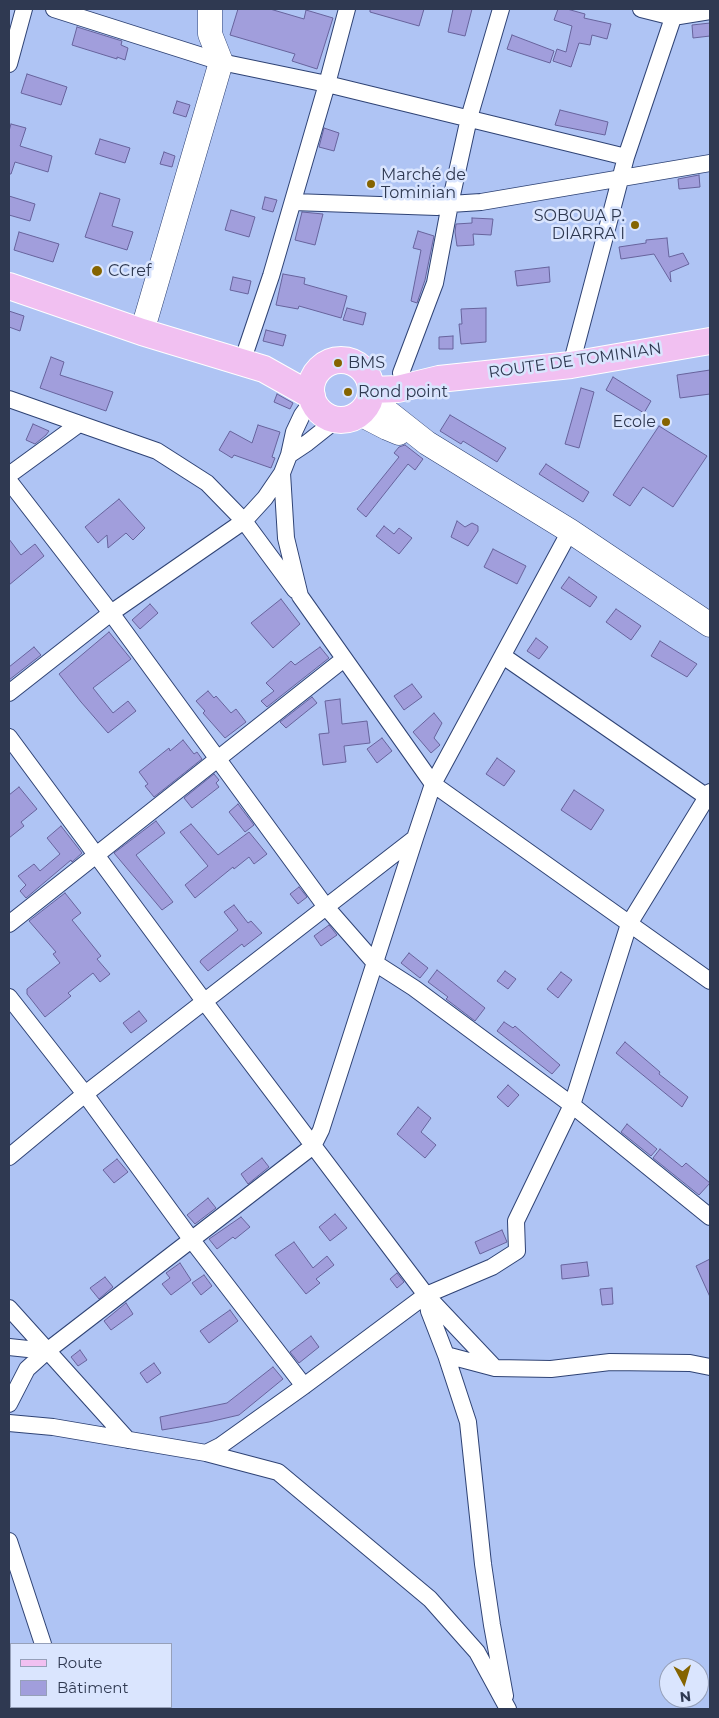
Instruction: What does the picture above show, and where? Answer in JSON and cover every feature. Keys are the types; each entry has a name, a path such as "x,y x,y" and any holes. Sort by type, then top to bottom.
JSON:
{"main road":[{"path":"9,286 142,332 253,366 312,398"},
{"name":"ROUTE DE TOMINIAN","path":"439,379 572,365 710,341"},
{"path":"253,366 299,369 340,360 359,366 439,379"},
{"path":"328,363 314,377 311,389 312,398 319,411 330,418 398,389 439,379"},
{"path":"359,366 367,376 359,406"}],"street":[{"path":"9,64 24,9"},
{"path":"54,9 221,62 327,84 626,157"},
{"path":"142,332 221,62 210,34 210,9"},
{"path":"253,366 272,276 347,9"},
{"path":"401,374 435,283 469,118 502,9"},
{"path":"641,9 674,13 710,11"},
{"path":"572,365 626,157 674,13"},
{"path":"293,202 438,207 450,204 481,202 710,162"},
{"path":"9,693 111,613 244,521 266,498 282,473 289,455 294,432 312,398"},
{"path":"9,399 157,451 207,483 244,521 300,596 433,784 710,981"},
{"path":"289,455 359,406 427,442 570,531 710,625"},
{"path":"9,475 79,424"},
{"path":"282,473 286,538 300,596"},
{"path":"9,481 111,613 326,907 375,963 414,988 572,1105 710,1217"},
{"path":"9,1404 27,1369 47,1351 314,1146 321,1130 433,784 570,531"},
{"path":"206,1453 220,1446 304,1386 426,1295 492,1267 517,1251 516,1221 572,1105 629,924 708,794 503,656"},
{"path":"9,924 344,659"},
{"path":"9,737 204,1001 426,1295 494,1368"},
{"path":"9,1157 85,1094 414,838"},
{"path":"9,997 85,1094 191,1239 304,1386"},
{"path":"426,1295 429,1311 468,1422 483,1564 492,1625 508,1708"},
{"path":"9,1308 128,1440"},
{"path":"9,1347 47,1351"},
{"path":"446,1355 494,1368 551,1369 610,1362 690,1363 710,1367"},
{"path":"9,1423 52,1427 206,1453 278,1472 430,1599 476,1652 508,1708"},
{"path":"9,1541 43,1643"}],"building":[{"path":"238,9 270,9 304,19 306,10 333,18 317,69 292,61 295,54 230,35"},
{"path":"370,9 424,9 419,26 370,12"},
{"path":"453,9 472,9 465,36 448,32"},
{"path":"558,9 567,9 585,14 584,18 611,24 607,39 592,35 590,45 579,43 571,67 553,61 557,49 566,52 572,26 554,20"},
{"path":"710,23 710,36 693,38 692,25"},
{"path":"77,27 122,41 121,45 128,48 125,60 72,45"},
{"path":"512,35 554,51 550,63 507,49"},
{"path":"27,74 67,87 61,105 21,93"},
{"path":"177,101 190,105 186,117 173,113"},
{"path":"560,110 608,122 605,135 555,125"},
{"path":"11,124 26,128 20,146 52,156 48,172 15,162 11,174 9,174 9,131"},
{"path":"324,128 339,133 334,151 319,147"},
{"path":"100,139 130,148 125,163 95,154"},
{"path":"164,152 175,156 172,167 160,164"},
{"path":"699,175 700,187 679,189 678,179"},
{"path":"100,193 120,199 112,226 133,232 127,250 85,237"},
{"path":"9,196 35,204 30,221 9,215"},
{"path":"265,197 277,200 273,212 262,209"},
{"path":"231,210 255,217 249,237 225,230"},
{"path":"302,212 323,214 315,245 295,240"},
{"path":"472,218 493,219 491,235 473,234 474,245 457,246 456,224 472,223"},
{"path":"418,231 434,236 425,280 417,303 411,301 421,250 413,248"},
{"path":"19,232 59,244 53,262 14,250"},
{"path":"667,238 669,257 683,253 689,264 670,272 671,282 654,254 621,259 619,247 646,243 646,240"},
{"path":"549,267 550,282 517,286 515,271"},
{"path":"283,274 305,278 304,284 347,296 341,318 299,306 298,309 276,305"},
{"path":"233,277 251,281 248,294 230,290"},
{"path":"347,308 366,313 363,325 343,320"},
{"path":"486,308 486,342 461,344 459,324 462,324 461,309"},
{"path":"9,311 24,316 20,331 9,327"},
{"path":"266,330 286,335 283,346 263,341"},
{"path":"453,336 453,349 439,349 439,337"},
{"path":"51,357 64,362 60,375 113,392 106,411 40,388"},
{"path":"710,370 710,394 680,398 677,375"},
{"path":"613,377 651,401 644,413 606,390"},
{"path":"581,388 594,392 579,448 565,444"},
{"path":"277,394 293,403 290,409 274,402"},
{"path":"450,415 506,448 497,462 463,441 461,444 440,431"},
{"path":"33,424 49,431 35,444 26,440"},
{"path":"258,425 280,432 272,457 275,458 271,468 234,455 232,458 219,450 230,431 252,443"},
{"path":"659,426 707,456 673,507 643,487 630,506 613,495"},
{"path":"405,445 423,459 415,470 408,464 366,517 357,509 399,457 394,453 399,447"},
{"path":"546,464 589,492 583,502 539,474"},
{"path":"119,499 145,528 133,540 126,533 108,548 107,535 98,543 85,527"},
{"path":"457,521 465,527 472,523 478,526 478,531 468,546 451,537"},
{"path":"384,526 394,534 399,528 412,538 399,554 376,536"},
{"path":"9,539 21,555 35,544 44,556 9,585"},
{"path":"493,549 526,566 517,584 484,567"},
{"path":"569,577 597,597 590,607 561,588"},
{"path":"281,599 300,624 273,648 251,623"},
{"path":"150,604 158,613 140,629 132,620"},
{"path":"616,609 641,626 631,640 606,622"},
{"path":"109,632 131,659 93,688 113,713 128,701 136,711 108,733 59,674"},
{"path":"536,638 548,647 539,659 527,651"},
{"path":"660,641 697,664 687,677 651,656"},
{"path":"34,647 41,655 9,680 9,667"},
{"path":"320,647 329,658 267,707 261,701 274,691 266,683 291,661 295,665"},
{"path":"412,684 422,697 404,710 394,696"},
{"path":"208,691 214,698 216,696 231,713 236,709 246,722 225,738 203,713 205,711 196,701"},
{"path":"312,697 317,703 286,728 280,722"},
{"path":"340,699 342,724 367,721 370,743 344,746 346,762 323,765 319,734 329,733 325,701"},
{"path":"434,713 442,723 434,738 440,745 431,753 413,732"},
{"path":"382,738 392,751 377,763 367,749"},
{"path":"183,740 194,754 197,752 202,759 154,797 145,786 148,784 139,772 169,748 170,751"},
{"path":"497,758 515,771 504,786 486,774"},
{"path":"214,774 219,780 216,783 219,787 192,808 184,798"},
{"path":"19,787 37,809 21,822 24,826 9,838 9,795"},
{"path":"574,790 604,810 591,830 561,810"},
{"path":"238,804 254,825 245,832 229,812"},
{"path":"156,821 165,833 136,855 173,902 162,910 114,853"},
{"path":"191,824 218,855 249,832 267,854 254,864 249,857 234,869 233,867 195,898 185,885 208,866 180,832"},
{"path":"61,826 82,853 26,898 20,891 26,885 18,876 34,864 40,871 60,854 47,838"},
{"path":"299,887 307,897 298,904 290,894"},
{"path":"65,893 81,913 72,920 101,956 97,959 110,974 100,982 93,973 68,993 71,996 45,1017 27,994 27,989 60,963 53,954 56,952 29,921"},
{"path":"234,905 248,923 251,921 262,933 244,947 242,944 208,971 200,962 201,960 238,930 224,912"},
{"path":"329,925 337,935 321,946 314,936"},
{"path":"409,953 428,968 420,978 401,963"},
{"path":"437,970 485,1008 475,1021 446,999 448,997 428,982"},
{"path":"505,971 516,979 508,989 497,981"},
{"path":"561,972 572,980 558,998 547,989"},
{"path":"139,1011 147,1021 131,1033 123,1023"},
{"path":"504,1022 513,1028 515,1026 560,1065 552,1074 497,1031"},
{"path":"625,1042 660,1072 659,1074 688,1097 682,1107 616,1053"},
{"path":"508,1085 519,1095 508,1107 497,1097"},
{"path":"418,1107 431,1118 421,1132 436,1145 425,1158 397,1134"},
{"path":"627,1124 657,1149 651,1156 621,1132"},
{"path":"660,1149 682,1167 686,1163 710,1183 699,1195 653,1158"},
{"path":"262,1158 269,1167 248,1184 241,1174"},
{"path":"117,1159 128,1172 114,1183 103,1170"},
{"path":"208,1198 216,1208 195,1224 187,1215"},
{"path":"335,1214 347,1228 330,1241 319,1227"},
{"path":"241,1217 250,1227 235,1239 233,1237 217,1249 209,1239"},
{"path":"502,1230 507,1242 480,1254 475,1242"},
{"path":"294,1242 313,1268 327,1256 334,1265 316,1279 320,1283 306,1294 275,1255"},
{"path":"710,1259 710,1297 696,1266"},
{"path":"587,1262 589,1276 562,1279 561,1265"},
{"path":"180,1263 191,1280 171,1295 162,1284 170,1278 166,1273"},
{"path":"397,1273 404,1282 397,1288 390,1279"},
{"path":"204,1275 212,1286 201,1295 192,1283"},
{"path":"105,1277 113,1287 99,1299 90,1288"},
{"path":"612,1288 613,1304 602,1305 600,1289"},
{"path":"126,1303 133,1314 111,1330 104,1321"},
{"path":"230,1310 238,1321 209,1343 200,1331"},
{"path":"311,1336 319,1347 299,1363 290,1352"},
{"path":"80,1350 87,1360 78,1366 71,1357"},
{"path":"154,1363 161,1373 147,1383 140,1373"},
{"path":"273,1367 283,1379 239,1415 162,1430 160,1417 227,1403"}],"place":[{"name":"Marché de Tominian","path":"371,184"},
{"name":"SOBOUA P. DIARRA I","path":"635,225"},
{"name":"CCref","path":"97,271"},
{"name":"BMS","path":"338,363"},
{"name":"Rond point","path":"348,392"},
{"name":"Ecole","path":"666,422"}]}
